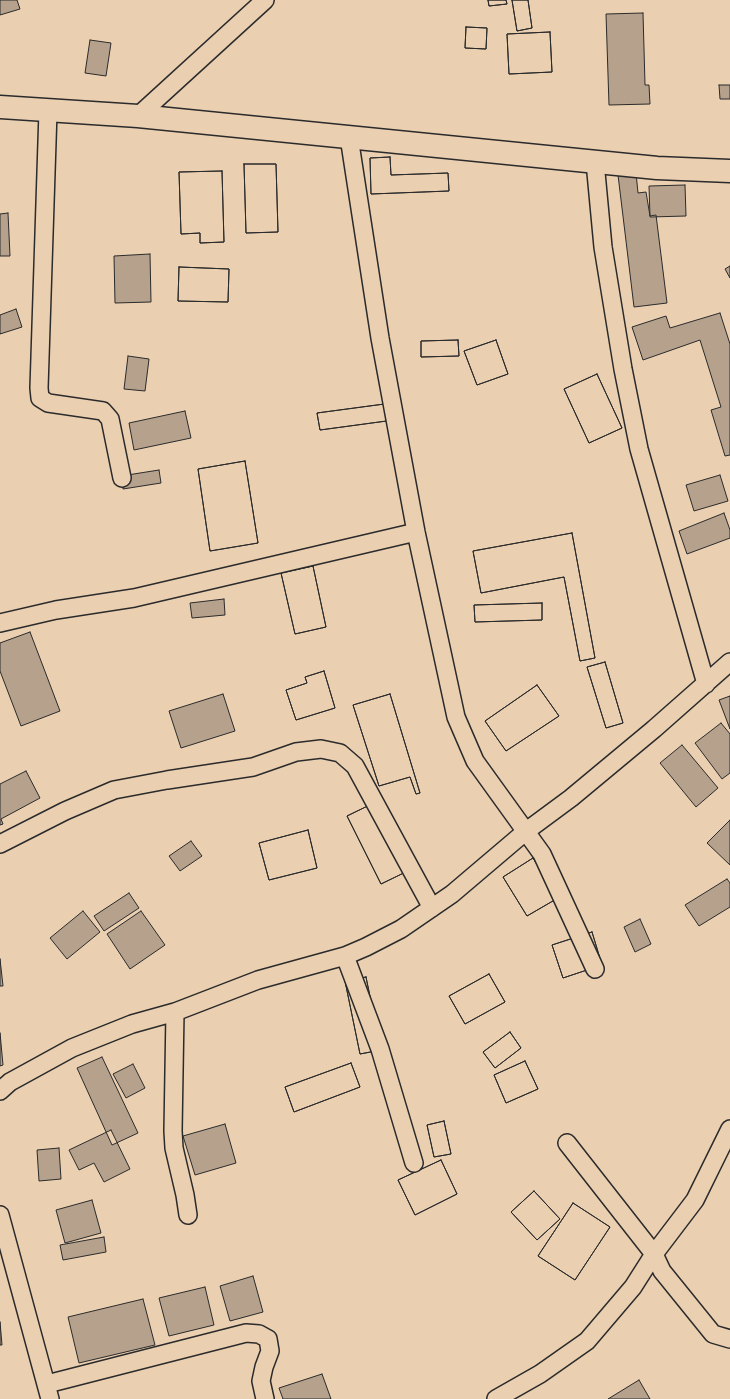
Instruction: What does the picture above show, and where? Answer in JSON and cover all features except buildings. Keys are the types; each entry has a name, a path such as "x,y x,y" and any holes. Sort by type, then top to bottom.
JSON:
{"main road":[{"path":"0,107 138,116 657,168 730,171"}],"street":[{"path":"138,116 260,2"},
{"path":"48,111 39,388 40,398 48,403 92,408 103,411 110,419 122,478"},
{"path":"349,137 380,338 416,532 456,717 475,761 542,854 595,969"},
{"path":"595,162 603,247 638,449 706,684"},
{"path":"0,623 56,610 134,598 416,532"},
{"path":"0,1091 10,1082 72,1048 132,1024 175,1012 258,980 345,956 401,929 452,894 525,832 571,798 654,729 730,662"},
{"path":"0,844 65,811 114,790 252,767 296,752 321,749 340,753 355,766 432,908"},
{"path":"345,956 380,1050 414,1163"},
{"path":"175,1012 173,1142 188,1215"},
{"path":"496,1399 540,1374 587,1341 633,1287 654,1254 695,1200 730,1130"},
{"path":"567,1143 654,1254 662,1271 713,1334 730,1339"},
{"path":"0,1215 48,1392 246,1333 259,1334 268,1339 270,1351 261,1381 265,1399"}]}
